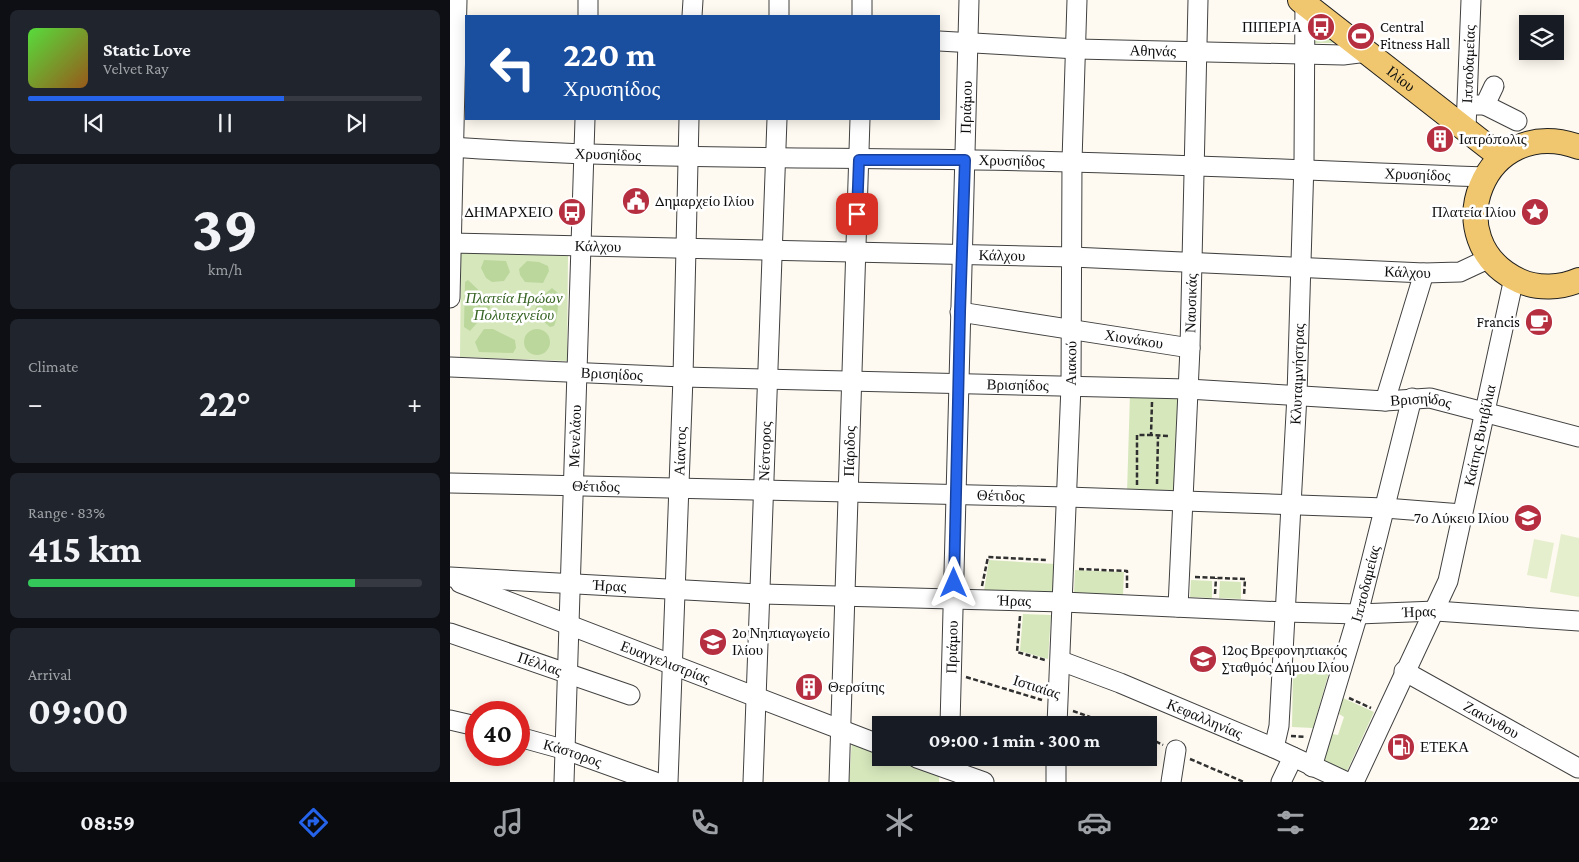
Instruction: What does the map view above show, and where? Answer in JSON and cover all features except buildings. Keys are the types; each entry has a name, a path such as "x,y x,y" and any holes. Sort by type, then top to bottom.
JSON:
{"main road":[{"name":"Ιλίου","path":"1303,1 1367,52 1473,113 1501,157"},
{"path":"1578,285 1544,286 1514,278 1490,258 1481,241 1476,225 1475,208 1478,192 1485,176 1501,157 1520,146 1533,142 1562,142 1579,147"}],"street":[{"path":"450,298 452,147 458,22 457,0"},
{"path":"588,0 588,15"},
{"path":"692,15 693,0"},
{"path":"779,0 779,15"},
{"path":"862,0 862,15"},
{"name":"Πριάμου","path":"950,716 969,0"},
{"name":"Αιακού","path":"1057,716 1071,386 1072,161 1078,0"},
{"name":"Ναυσικάς","path":"1178,607 1190,348 1198,0"},
{"name":"Ιπποδαμείας","path":"1471,0 1473,113"},
{"name":"Κλυταιμνήστρας","path":"1276,741 1282,667 1297,395 1302,268 1306,54 1303,1"},
{"name":"Αθηνάς","path":"940,41 1077,48 1343,55 1367,52"},
{"path":"1494,86 1473,113 1516,121"},
{"name":"Μενελάου","path":"564,782 585,120"},
{"name":"Αίαντος","path":"668,782 683,378 688,120"},
{"name":"Νέστορος","path":"753,782 777,120"},
{"name":"Πάριδος","path":"838,782 860,120"},
{"name":"Χρυσηίδος","path":"452,147 502,152 859,160 1072,161 1304,171 1485,176"},
{"name":"Κάλχου","path":"451,243 962,253 1424,272 1460,272 1490,258"},
{"path":"1385,401 1424,272"},
{"name":"Καίτης Βυτιβίλια","path":"1354,782 1448,581 1514,278"},
{"name":"Χιονάκου","path":"960,312 1190,348"},
{"name":"Βρισηίδος","path":"450,367 683,378 1188,389 1385,401 1430,398 1448,401 1485,414 1579,437"},
{"name":"Ιπποδαμείας","path":"1312,767 1358,614 1412,398"},
{"name":"Θέτιδος","path":"450,483 1067,497 1385,508 1462,514"},
{"name":"Ήρας","path":"450,578 759,594 1063,602 1285,612 1358,614 1436,610 1579,621"},
{"name":"Ευαγγελιστρίας","path":"450,578 570,626 756,695 872,741"},
{"name":"Πέλλας","path":"450,633 630,695"},
{"name":"Κεφαλληνίας","path":"1061,663 1276,741 1293,757 1347,782"},
{"name":"Ζακύνθου","path":"1404,672 1576,772"},
{"path":"450,720 465,723"},
{"name":"Κάστορος","path":"530,740 566,750 654,782"},
{"path":"1171,782 1176,750"},
{"path":"1281,782 1293,757"},
{"path":"1056,766 1056,782"},
{"path":"948,769 984,782"}],"path":[{"path":"1151,435 1152,388"},
{"path":"1137,500 1137,435 1186,437"},
{"path":"1157,500 1158,436"},
{"path":"979,601 988,557 1127,570 1126,605"},
{"path":"1179,576 1245,578 1243,610"},
{"path":"1022,602 1017,652 1061,663"},
{"path":"1282,667 1341,669"},
{"name":"Ιστιαίας","path":"952,673 1089,716"},
{"path":"1334,691 1386,714"},
{"path":"1276,741 1321,738"},
{"path":"1157,742 1244,782"}],"green space":[{"path":"1312,25 1335,43 1311,43"},
{"name":"Πλατεία Ηρώων Πολυτεχνείου","path":"461,252 568,256 567,361 460,357"},
{"path":"484,260 506,261 510,272 504,281 492,282 486,278 481,268"},
{"path":"527,261 539,262 548,266 549,271 543,283 525,282 520,275 519,269"},
{"path":"468,280 490,301 490,308 470,331 464,327 465,282"},
{"path":"552,288 559,294 555,323 554,326 550,327 538,317 535,309 541,297"},
{"path":"484,329 493,329 515,340 516,348 513,353 479,352 475,342"},
{"path":"537,329 546,333 550,342 546,351 537,355 528,351 524,342 528,333"},
{"path":"1130,393 1182,395 1179,495 1127,493"},
{"path":"1561,534 1579,538 1579,597 1550,592"},
{"path":"1534,539 1554,543 1547,579 1527,575"},
{"path":"989,560 1055,564 1053,594 984,591"},
{"path":"1075,570 1124,572 1123,595 1074,593"},
{"path":"1191,580 1212,581 1212,598 1190,597"},
{"path":"1220,581 1241,582 1241,599 1219,598"},
{"path":"1023,614 1051,615 1048,659 1020,651"},
{"path":"1293,672 1329,672 1313,728 1292,727"},
{"path":"1343,698 1374,712 1347,771 1324,762 1332,734 1338,735 1344,717 1339,714"},
{"path":"852,740 872,748 872,766 920,766 939,773 939,782 849,782"}],"place":[{"name":"ΠΙΠΕΡΙΑ","path":"1321,27"},
{"name":"Central Fitness Hall","path":"1361,36"},
{"name":"Ιατρόπολις","path":"1440,139"},
{"name":"Δημαρχείο Ιλίου","path":"636,201"},
{"name":"ΔΗΜΑΡΧΕΙΟ","path":"572,212"},
{"name":"Πλατεία Ιλίου","path":"1535,212"},
{"name":"Francis","path":"1539,322"},
{"name":"7ο Λύκειο Ιλίου","path":"1528,518"},
{"name":"2ο Νηπιαγωγείο Ιλίου","path":"713,642"},
{"name":"12ος Βρεφονηπιακός Σταθμός Δήμου Ιλίου","path":"1203,659"},
{"name":"Θερσίτης","path":"809,687"},
{"name":"ΕΤΕΚΑ","path":"1401,747"}],"route":[{"path":"857,214 859,160 965,160 954,583"}]}
